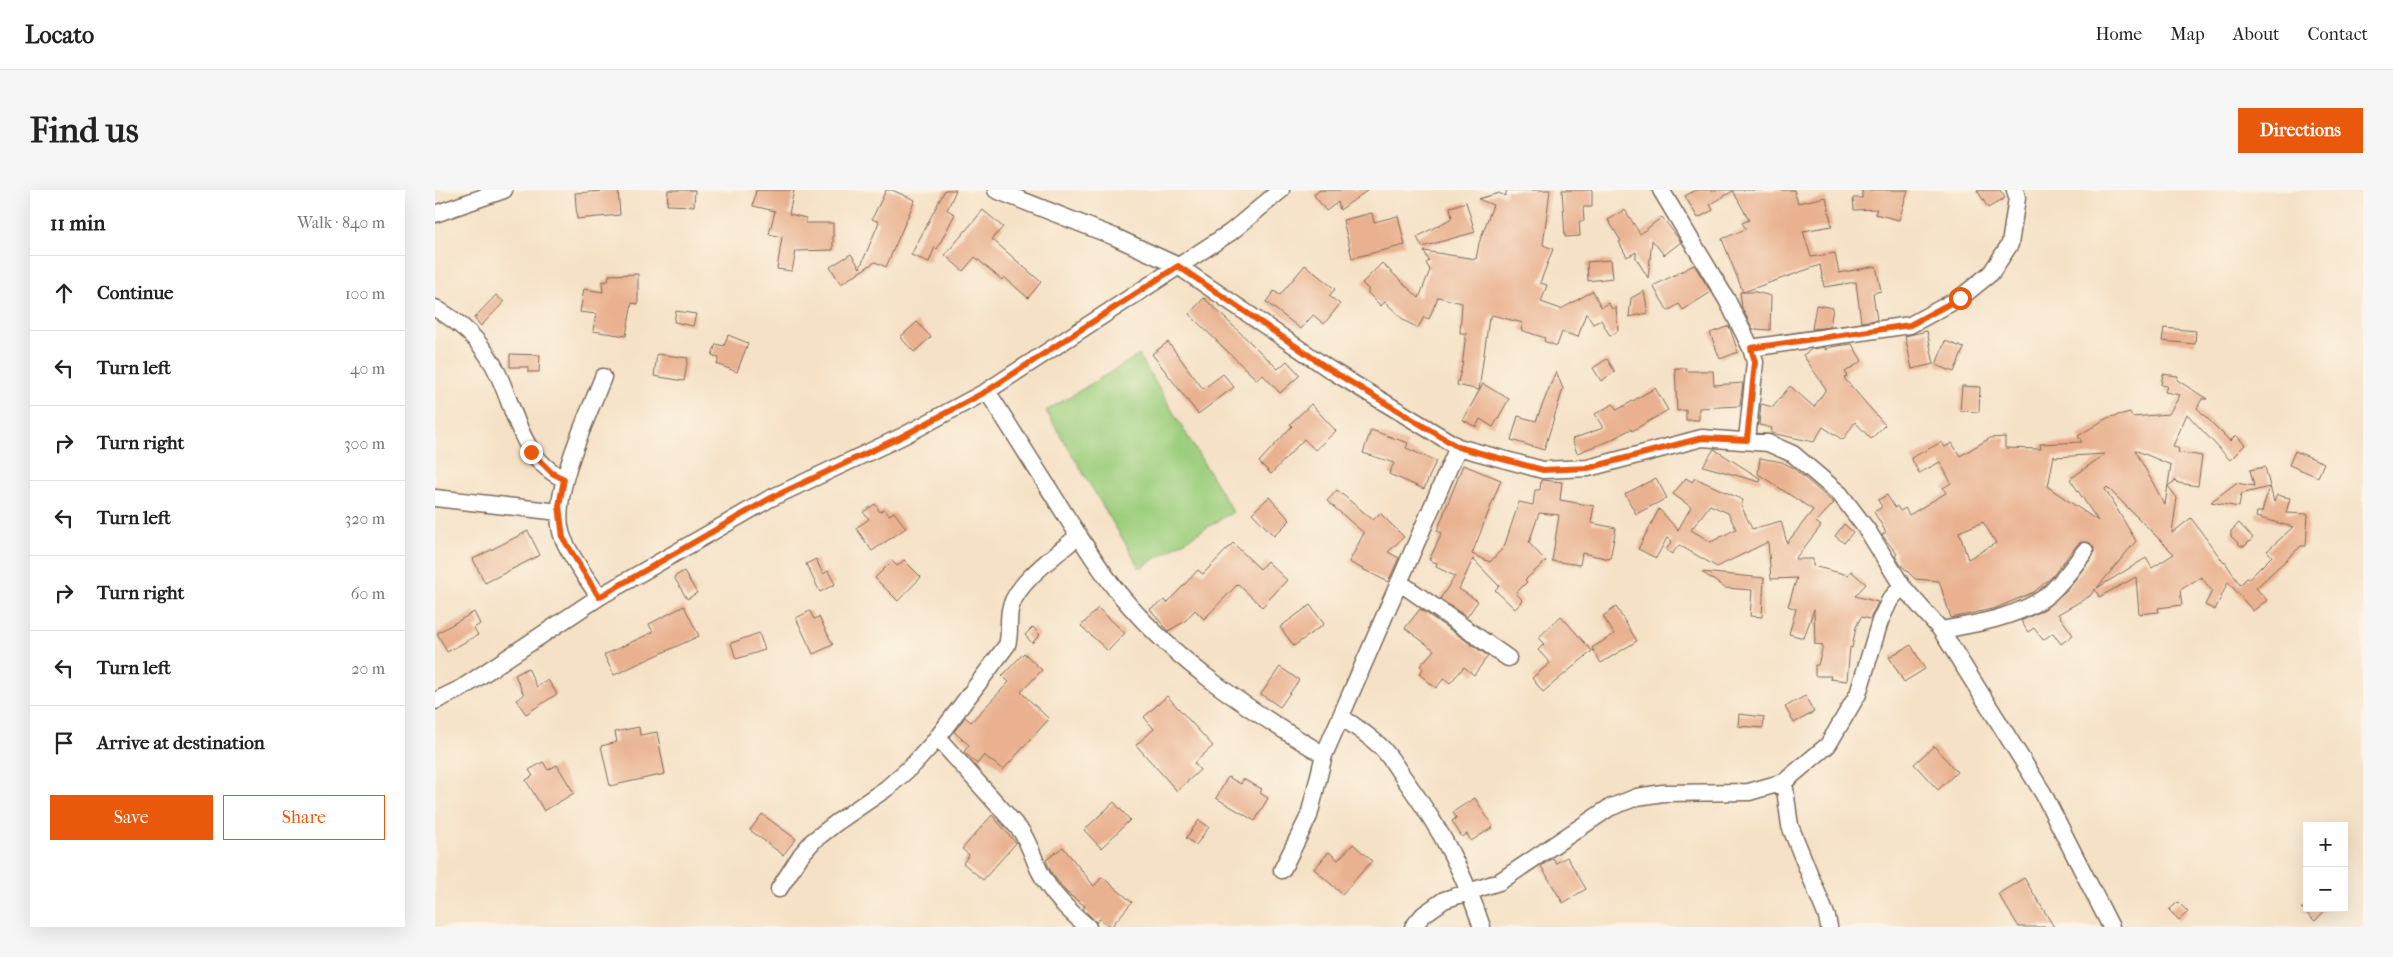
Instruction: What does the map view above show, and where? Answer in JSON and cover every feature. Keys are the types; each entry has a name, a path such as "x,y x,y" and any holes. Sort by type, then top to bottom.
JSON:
{"street":[{"path":"435,214 504,190"},
{"path":"996,190 1106,234 1178,266 1329,369 1458,447 1543,470 1588,468 1702,438 1768,443 1793,454 1840,494 1868,531 1901,586 1941,630 2043,793 2111,927"},
{"path":"435,701 462,688 599,597 769,499 903,436 987,391 1231,232 1281,190"},
{"path":"1661,190 1727,300 1751,348 1755,362 1747,440"},
{"path":"1751,348 1910,325 1960,298 1991,273 2009,244 2017,198 2015,190"},
{"path":"435,308 459,321 477,339 494,366 520,431 531,452 552,473 564,479"},
{"path":"599,597 563,538 559,512 564,479 603,377"},
{"path":"987,391 1079,536 1121,596 1158,635 1239,701 1324,755"},
{"path":"1282,870 1309,816 1324,755 1458,447"},
{"path":"435,498 559,512"},
{"path":"779,889 801,855 813,842 836,823 887,788 914,764 937,737 1007,645 1010,634 1011,605 1025,583 1079,536"},
{"path":"1941,630 2002,616 2026,608 2049,593 2085,551"},
{"path":"1399,582 1508,658"},
{"path":"1413,927 1423,915 1443,900 1499,882 1609,808 1637,797 1663,793 1749,792 1784,782 1828,745 1858,694 1880,620 1890,600 1901,586"},
{"path":"1341,717 1383,748 1447,843 1470,892 1482,927"},
{"path":"937,737 1021,830 1030,844 1038,868 1057,899 1088,927"},
{"path":"1784,782 1790,826 1827,917 1829,927"}],"green space":[{"path":"1139,355 1233,512 1140,568 1046,411"}],"building":[{"path":"618,190 620,215 577,219 575,193"},
{"path":"668,190 695,190 694,206 667,205"},
{"path":"756,190 794,190 789,214 806,218 805,223 833,223 833,250 796,251 792,271 777,269 782,237 769,234 775,211 753,206"},
{"path":"886,190 892,190 915,200 886,267 875,262 841,284 830,267 851,254 860,268 879,222 872,219"},
{"path":"945,190 956,190 947,210 955,214 937,249 935,247 929,262 911,255"},
{"path":"1320,190 1368,190 1340,210 1338,202 1326,211 1314,195"},
{"path":"1507,190 1550,190 1543,245 1553,249 1540,283 1547,285 1541,302 1561,309 1593,291 1601,307 1608,303 1612,309 1616,307 1618,331 1610,336 1601,320 1593,324 1586,313 1578,337 1562,332 1557,346 1544,341 1545,338 1521,330 1523,323 1492,315 1489,318 1479,390 1457,385 1462,367 1466,333 1460,333 1462,303 1438,297 1429,319 1424,317 1418,328 1405,321 1385,302 1381,306 1368,293 1368,289 1362,283 1382,263 1419,298 1430,270 1426,263 1429,261 1424,251 1476,259 1479,243 1493,205 1478,199 1499,193 1505,196"},
{"path":"1562,190 1592,190 1592,207 1583,207 1584,221 1579,221 1580,236 1565,237"},
{"path":"1696,190 1794,190 1798,203 1826,197 1832,226 1803,231 1811,257 1835,253 1839,273 1876,266 1881,291 1873,293 1877,320 1861,322 1856,282 1824,287 1820,265 1743,292 1722,239 1746,229 1742,223 1749,220 1733,191 1710,204 1713,210 1698,218 1685,196"},
{"path":"1862,190 1908,190 1899,220 1875,214 1877,209 1854,210 1853,198 1862,198"},
{"path":"1977,190 2000,190 2005,198 1988,208"},
{"path":"1466,202 1475,232 1422,247 1417,237 1452,218 1450,207"},
{"path":"983,210 1003,227 992,239 1041,282 1028,298 1004,277 1002,280 975,257 963,271 945,255"},
{"path":"1625,210 1640,234 1662,217 1681,242 1664,255 1652,240 1648,278 1636,258 1636,252 1627,257 1619,242 1621,241 1608,220"},
{"path":"1372,213 1374,222 1398,216 1405,245 1352,258 1343,220"},
{"path":"1611,260 1613,278 1588,281 1587,262"},
{"path":"1305,265 1335,289 1329,296 1340,304 1324,324 1313,315 1301,329 1266,302 1274,291 1280,295"},
{"path":"1694,265 1711,292 1683,310 1679,304 1668,311 1653,286"},
{"path":"638,274 638,304 632,303 626,336 593,331 596,314 580,312 584,289 603,292 602,282 608,281 609,275"},
{"path":"1644,291 1648,313 1629,317 1631,298"},
{"path":"1740,292 1756,292 1771,296 1770,330 1753,329 1742,308"},
{"path":"496,295 504,302 481,326 474,318"},
{"path":"1204,298 1278,369 1287,361 1300,375 1280,393 1262,374 1257,380 1189,314"},
{"path":"1816,305 1833,308 1830,327 1812,329"},
{"path":"676,311 696,314 693,326 674,322"},
{"path":"917,322 931,337 914,352 900,337"},
{"path":"1729,326 1738,352 1720,359 1710,333"},
{"path":"2164,328 2196,331 2195,344 2162,341"},
{"path":"1927,331 1934,364 1912,369 1905,336"},
{"path":"728,335 748,343 737,372 717,364 719,358 712,355 716,344 724,346"},
{"path":"1945,341 1964,348 1954,372 1936,365"},
{"path":"1168,342 1203,389 1223,374 1234,387 1198,414 1152,354"},
{"path":"1852,344 1862,361 1845,372 1847,376 1844,378 1885,425 1871,439 1855,422 1843,440 1823,427 1814,442 1771,433 1772,428 1759,425 1761,404 1773,407 1790,386 1814,407 1826,389 1803,355 1812,349 1826,347 1825,350 1831,347"},
{"path":"510,354 540,355 539,372 528,372 528,367 510,367"},
{"path":"657,354 688,358 684,381 654,376"},
{"path":"1607,359 1615,372 1601,381 1593,368"},
{"path":"1675,368 1686,368 1686,371 1713,371 1714,385 1743,383 1740,406 1699,408 1699,420 1686,420 1686,410 1677,411"},
{"path":"1556,371 1563,389 1544,450 1511,440 1518,416 1536,421"},
{"path":"2163,374 2178,376 2177,380 2207,399 2202,399 2197,408 2230,441 2236,435 2245,445 2230,460 2187,414 2173,446 2179,449 2178,452 2202,456 2198,486 2178,483 2176,480 2168,486 2177,498 2172,533 2191,518 2240,585 2247,578 2249,579 2272,556 2267,551 2293,527 2256,517 2257,512 2262,512 2269,487 2241,494 2239,507 2211,502 2236,483 2254,486 2250,470 2265,467 2274,502 2277,495 2290,498 2286,513 2308,514 2306,546 2301,546 2256,588 2267,600 2253,611 2228,582 2215,610 2205,605 2212,591 2201,577 2180,590 2182,605 2158,608 2159,612 2139,614 2136,577 2099,597 2095,589 2090,596 2058,614 2073,635 2061,644 2053,633 2043,640 2034,628 2028,632 2021,621 2045,609 2067,590 2093,556 2094,547 2090,543 2081,542 2077,545 2052,577 2034,592 1996,608 1951,618 1939,581 1915,579 1900,564 1895,556 1897,554 1882,535 1886,532 1874,512 1882,507 1878,500 1887,495 1895,508 1897,506 1900,511 1905,508 1909,515 1946,493 1943,488 1951,483 1940,462 1919,473 1911,458 1942,442 1945,447 1952,443 1960,456 1990,438 2005,437 2005,448 2041,449 2040,444 2082,442 2078,436 2107,418 2130,412 2132,417 2169,414 2180,395 2165,392 2167,386 2161,385","holes":["2135,450 2171,465 2165,505","2105,454 2070,479 2098,521 2048,487 2054,455 2055,457","2107,487 2174,554 2152,568 2146,558 2097,588 2136,541 2105,489","1983,522 1996,543 1968,559 1959,532"]},
{"path":"1483,384 1509,399 1493,427 1480,419 1476,427 1463,420"},
{"path":"1962,386 1980,387 1979,412 1960,411"},
{"path":"1655,388 1668,410 1632,431 1631,429 1609,441 1577,453 1572,439 1603,428 1595,414 1613,404 1617,410"},
{"path":"1311,404 1336,431 1315,450 1304,439 1271,474 1259,462 1292,426 1290,424"},
{"path":"1371,430 1408,443 1406,448 1436,461 1424,489 1389,474 1394,463 1363,453"},
{"path":"1714,449 1761,479 1760,482 1703,466"},
{"path":"2295,451 2324,463 2318,477 2289,465"},
{"path":"1760,458 1782,462 1792,467 1834,503 1816,522 1821,526 1795,559 1813,559 1813,566 1848,575 1851,571 1866,584 1855,596 1878,602 1870,619 1861,617 1856,627 1852,648 1850,647 1847,681 1830,679 1831,676 1815,676 1815,665 1818,665 1823,645 1815,644 1814,609 1804,638 1789,634 1796,609 1788,606 1797,578 1771,579 1768,542 1717,567 1679,545 1672,554 1666,550 1672,541 1667,538 1656,558 1638,549 1659,509 1678,530 1691,507 1673,494 1686,478 1692,482 1695,478 1743,500 1741,505 1752,529 1781,521 1787,543 1813,510 1758,474","holes":["1710,505 1728,513 1736,529 1711,542 1691,530"]},
{"path":"1463,465 1501,480 1472,554 1490,562 1504,547 1519,502 1533,505 1535,490 1540,490 1541,480 1562,482 1560,500 1594,506 1591,523 1616,528 1610,559 1582,553 1580,565 1552,561 1559,515 1539,513 1529,543 1546,561 1525,580 1527,582 1516,593 1523,601 1515,609 1495,590 1499,586 1473,559 1459,589 1478,601 1467,617 1440,599 1455,576 1436,567 1437,563 1429,560 1442,533 1437,531"},
{"path":"1656,478 1667,498 1636,514 1625,494"},
{"path":"1337,490 1373,520 1380,513 1404,537 1388,552 1399,558 1388,582 1349,562 1364,533 1327,501"},
{"path":"1269,497 1290,520 1274,536 1252,513"},
{"path":"875,504 880,512 884,509 889,515 894,512 906,528 872,551 856,528 869,519 863,512"},
{"path":"2239,523 2253,538 2245,546 2241,546 2231,536 2231,531"},
{"path":"1844,524 1853,532 1844,543 1835,536"},
{"path":"528,531 540,555 485,583 473,559"},
{"path":"1233,543 1260,569 1267,561 1287,580 1262,607 1238,584 1204,619 1195,610 1184,622 1168,631 1150,609 1165,600 1167,603 1198,570 1203,574"},
{"path":"816,559 823,574 828,571 835,584 820,592 806,564"},
{"path":"904,560 921,577 898,601 875,578 892,561 897,566"},
{"path":"684,571 697,593 687,599 674,577"},
{"path":"1702,572 1764,578 1762,617 1750,616 1752,590 1725,588"},
{"path":"1310,605 1324,624 1294,646 1280,627"},
{"path":"684,606 699,636 614,675 604,655 653,632 649,624"},
{"path":"1616,607 1637,641 1601,663 1592,648 1614,634 1603,616"},
{"path":"1098,608 1125,633 1108,651 1081,626"},
{"path":"1420,609 1488,656 1474,675 1464,667 1450,683 1444,678 1436,688 1419,674 1423,669 1420,666 1434,650 1405,628"},
{"path":"810,611 814,619 819,617 833,645 813,654 796,618"},
{"path":"474,612 480,624 474,628 478,635 447,652 437,633"},
{"path":"1561,616 1592,651 1543,692 1532,678 1550,663 1538,650 1544,644 1538,638"},
{"path":"1033,627 1040,635 1032,643 1025,635"},
{"path":"759,633 765,650 736,659 731,643"},
{"path":"1911,645 1925,669 1904,682 1889,657"},
{"path":"1024,653 1042,670 1021,692 1049,719 1003,770 984,755 977,764 964,752 969,745 954,732 965,717 971,722 1009,682 1002,676"},
{"path":"1280,667 1299,680 1280,707 1261,694"},
{"path":"528,668 537,687 548,680 557,694 526,714 516,700 524,695 515,675"},
{"path":"1167,696 1213,746 1194,763 1200,770 1177,791 1136,745 1154,729 1144,717"},
{"path":"1805,696 1814,712 1794,723 1785,707"},
{"path":"1739,714 1764,717 1763,728 1738,726"},
{"path":"639,727 640,735 657,732 665,774 610,786 601,746 617,742 615,732"},
{"path":"1934,746 1957,772 1938,790 1914,764"},
{"path":"543,762 548,770 557,765 574,793 544,811 526,780 533,776 529,770"},
{"path":"1228,777 1241,784 1243,779 1262,789 1260,793 1268,798 1255,821 1216,798"},
{"path":"1475,798 1493,827 1471,841 1467,834 1462,837 1452,821 1456,818 1453,812"},
{"path":"1114,802 1130,820 1101,848 1084,830"},
{"path":"762,814 796,839 783,855 750,830"},
{"path":"992,815 1016,843 983,880 963,863 969,855 962,849"},
{"path":"1199,820 1209,827 1196,845 1186,838"},
{"path":"1353,844 1372,861 1342,894 1314,869 1329,852 1338,860"},
{"path":"1063,847 1094,886 1102,877 1132,902 1111,927 1100,919 1096,922 1083,909 1085,906 1067,893 1052,874 1046,860"},
{"path":"1567,857 1586,889 1563,903 1541,866 1553,858 1556,863"},
{"path":"2024,878 2054,927 2019,927 1998,894"},
{"path":"2178,902 2188,912 2179,920 2169,910"},
{"path":"2305,912 2323,912 2315,921"}],"route":[{"path":"531,452 552,473 564,479 559,506 559,521 563,538 599,597 769,499 903,436 987,391 1178,266 1329,369 1458,447 1543,470 1588,468 1702,438 1747,440 1755,362 1751,348 1910,325 1960,298"}]}
